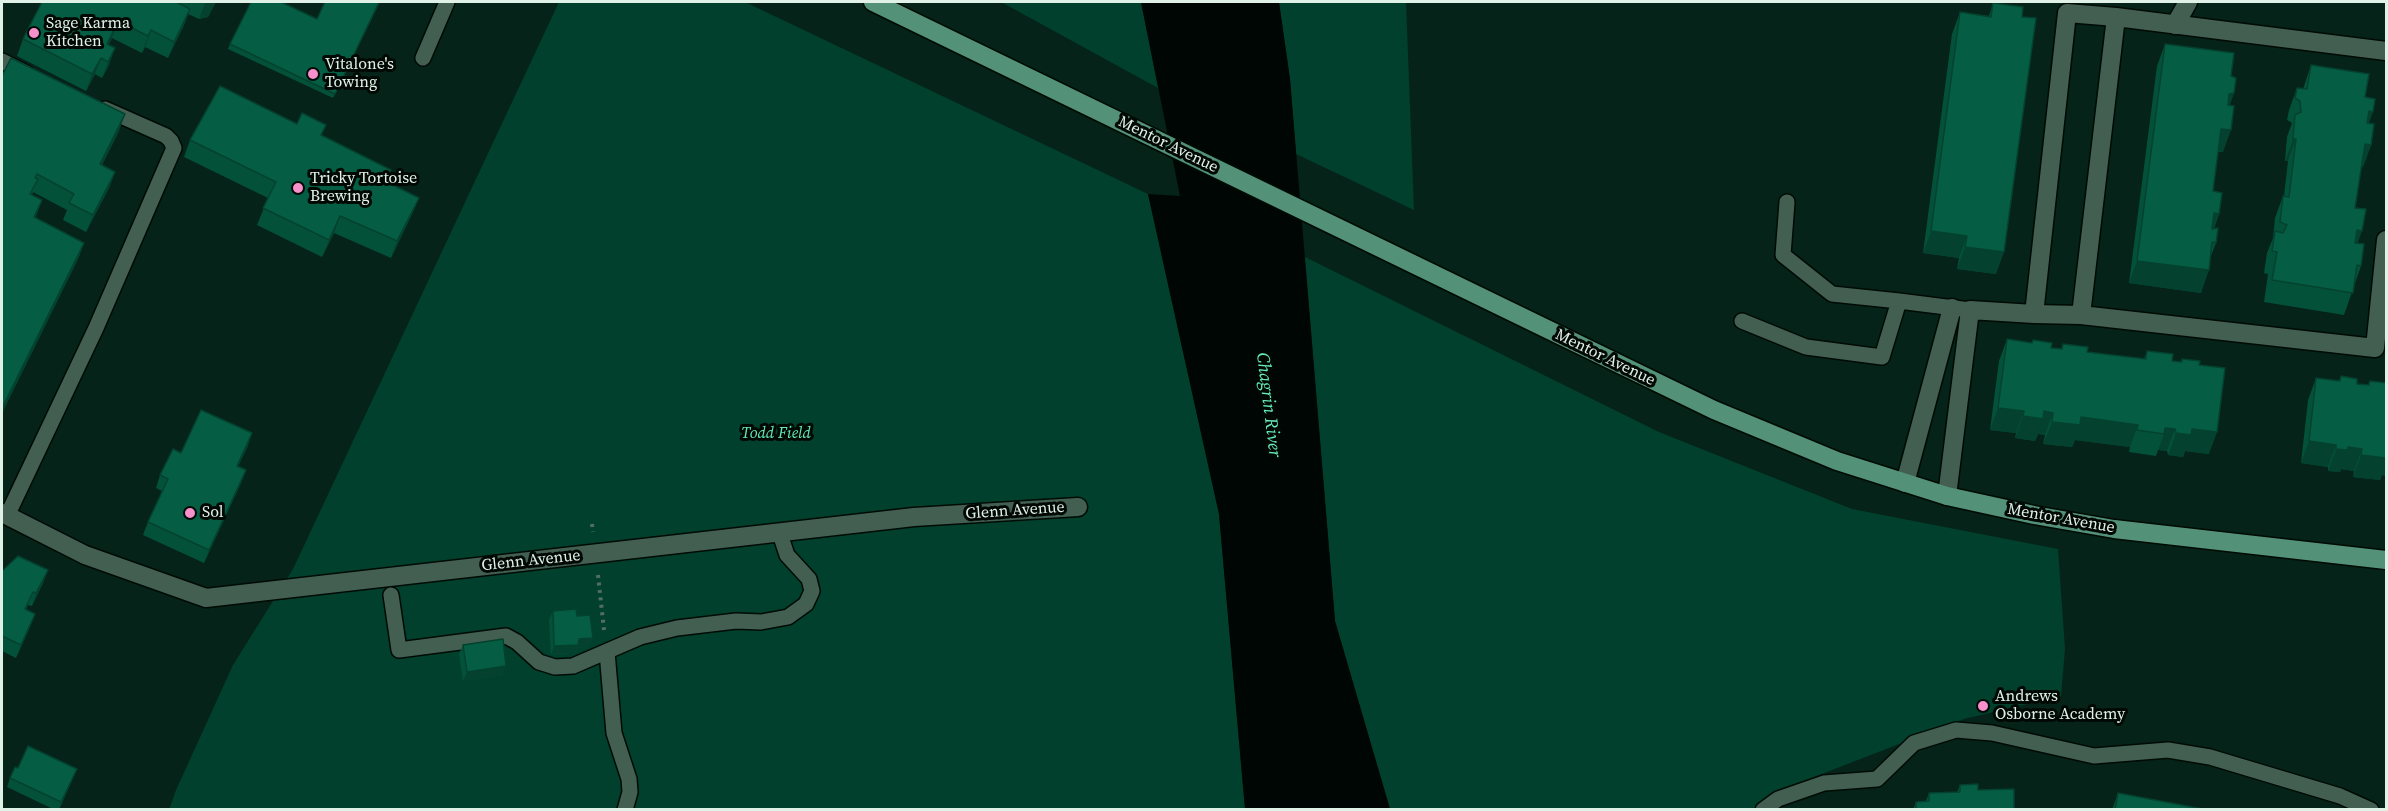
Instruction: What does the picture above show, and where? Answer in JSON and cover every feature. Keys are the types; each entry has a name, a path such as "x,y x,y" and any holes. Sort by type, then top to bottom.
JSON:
{"main road":[{"name":"Mentor Avenue","path":"873,2 1714,410 1837,460 1947,496 2034,515 2115,529 2386,560"}],"street":[{"path":"2175,25 2188,2"},
{"path":"2034,314 2067,13 2116,17 2386,51"},
{"path":"2081,315 2116,17"},
{"path":"1961,309 2081,315 2381,349 2386,240"},
{"path":"1905,483 1961,309"},
{"path":"1947,496 1961,309"},
{"name":"Glenn Avenue","path":"4,515 85,555 206,598 914,517 1078,507"}],"lane":[{"path":"423,58 447,2"},
{"path":"2,62 43,80"},
{"path":"4,515 96,328 174,148 166,136 94,103"},
{"path":"1787,202 1783,255 1832,294 1961,309"},
{"path":"1742,321 1806,347 1882,357 1899,301"},
{"path":"391,595 399,650 506,636 517,642 540,662 555,667 573,666 640,637 677,628 736,621 761,622 788,617 806,604 812,591 809,579 787,555 780,534"},
{"path":"607,652 614,733 629,779 630,792 625,810"},
{"path":"1763,810 1778,799 1824,783 1877,778 1914,743 1956,730 1992,733 2094,756 2168,750 2210,757 2340,796 2371,810"}],"path":[{"path":"592,524 607,652"}],"green space":[{"name":"Todd Field","path":"559,2 745,2 1148,194 1219,514 1245,809 169,810 233,665 293,569"},
{"path":"1001,2 1141,2 1158,88"},
{"path":"1279,2 1406,2 1414,210 1296,154 1290,79"},
{"path":"1305,257 1659,432 1852,509 2058,549 2065,649 2061,696 1964,719 1819,775 1753,809 1390,809 1335,621"}],"water":[{"name":"Chagrin River","path":"1141,2 1279,2 1290,79 1335,621 1390,809 1245,809 1219,514 1148,194 1180,196"}],"building":[{"path":"42,2 176,2 190,9 174,42 151,30 148,36 118,21 107,44 115,48 108,62 101,58 92,74 23,39"},
{"name":"Vitalone's Towing","path":"251,2 281,2 317,19 325,2 379,2 335,94 230,44"},
{"path":"1993,3 2023,7 2022,17 2036,18 2004,252 1965,247 1967,236 1931,231 1960,12 1991,17"},
{"path":"2165,44 2234,53 2231,76 2236,78 2234,93 2229,94 2228,105 2234,106 2231,130 2221,129 2213,191 2222,193 2219,214 2214,213 2212,229 2218,228 2216,243 2212,242 2209,270 2137,261"},
{"path":"11,58 125,114 100,164 115,172 93,215 69,203 74,194 37,174 35,178 38,179 30,194 42,200 34,217 84,243 2,408 2,76"},
{"path":"2311,65 2369,74 2365,97 2375,99 2373,112 2369,111 2367,123 2374,124 2371,145 2365,144 2355,208 2366,209 2362,231 2357,230 2355,243 2364,244 2361,266 2357,265 2353,293 2272,280 2277,252 2272,251 2275,231 2283,233 2287,225 2280,222 2283,196 2289,197 2296,139 2293,139 2295,115 2301,112 2300,101 2295,98 2297,88 2307,89"},
{"path":"220,86 297,124 302,113 326,125 321,135 391,170 385,181 419,198 397,241 340,216 329,240 263,208 276,182 190,140"},
{"path":"2007,339 2052,343 2051,348 2062,349 2063,344 2088,347 2087,352 2146,359 2147,351 2173,354 2172,361 2182,362 2182,359 2200,361 2199,365 2225,368 2217,432 2192,429 2191,435 2176,433 2175,429 2165,428 2164,434 2137,430 2138,425 2081,417 2080,425 2052,422 2053,413 2044,411 2043,419 2023,416 2024,411 1998,408"},
{"path":"2341,376 2357,379 2357,384 2369,385 2370,381 2386,383 2386,458 2361,455 2362,449 2348,447 2348,450 2336,449 2336,445 2309,441 2316,378 2340,381"},
{"name":"Sol","path":"201,410 252,433 237,466 246,470 209,550 148,522 168,479 160,475 173,449 181,453"},
{"path":"18,556 48,570 25,609 35,614 21,645 2,636 2,571"},
{"path":"576,609 577,616 590,615 593,638 579,639 578,645 554,646 553,611"},
{"path":"503,639 506,666 467,672 463,645"},
{"path":"28,746 77,769 61,802 10,778 15,767 18,768"},
{"path":"1978,784 1978,790 2014,789 2014,810 1916,810 1916,802 1929,801 1929,793 1960,792 1960,785"},
{"path":"2118,793 2208,810 2115,810"}],"place":[{"name":"Sage Karma Kitchen","path":"34,33"},
{"name":"Vitalone's Towing","path":"313,74"},
{"name":"Tricky Tortoise Brewing","path":"298,188"},
{"name":"Sol","path":"190,513"},
{"name":"Andrews Osborne Academy","path":"1983,706"}]}
